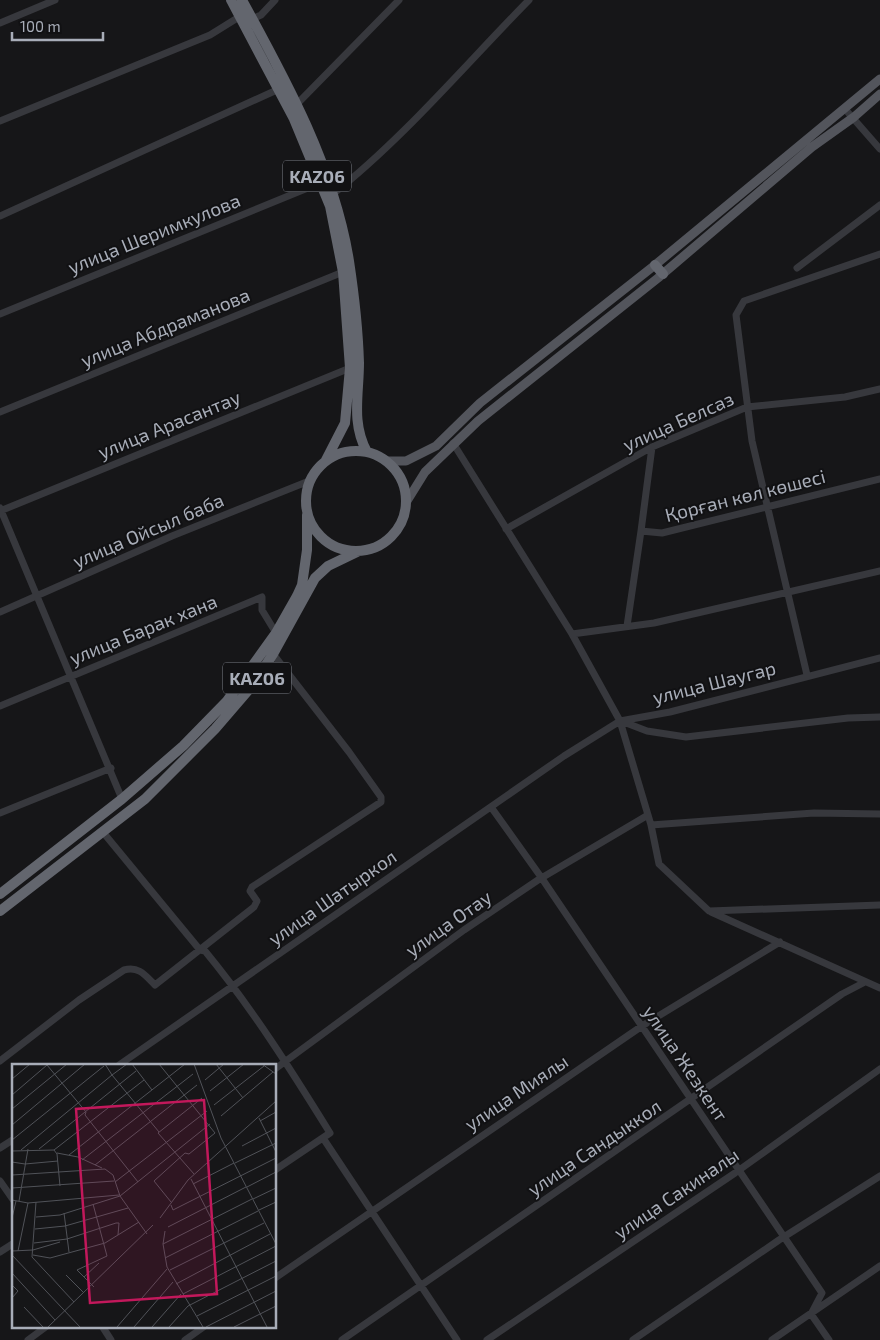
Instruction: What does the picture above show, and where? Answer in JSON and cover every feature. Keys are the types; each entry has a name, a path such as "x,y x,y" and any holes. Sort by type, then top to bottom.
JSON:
{"highway":[{"name":"KАZ06","path":"230,0 294,119 330,206 343,272 350,368 345,423 326,460"},
{"name":"KАZ06","path":"242,0 297,104 333,194 349,261 359,363 357,427 367,452"},
{"path":"655,265 663,274"},
{"name":"KАZ06","path":"0,894 122,799 183,746 226,701 276,633 302,585 307,550 305,498 309,481 316,469 326,460 346,452 367,452 387,461 398,472 404,486 407,501 405,517 398,531 386,542 372,549 357,552 328,566 315,578 274,654 252,686 214,729 145,799 0,911"},
{"path":"307,515 314,530 326,542 341,550 357,552"}],"main road":[{"path":"387,461 406,460 436,446 480,403 655,265 880,79"},
{"path":"407,501 425,472 453,443 539,371 663,274 812,147 854,118 880,94"}],"street":[{"path":"0,23 54,0"},
{"path":"252,19 262,14 276,0"},
{"path":"297,104 399,0"},
{"path":"333,194 357,175 399,134 529,0"},
{"path":"0,121 210,35 239,17"},
{"path":"0,216 279,89"},
{"path":"845,109 880,149"},
{"name":"улица Шеримкулова","path":"0,314 320,183"},
{"path":"798,268 880,205"},
{"path":"807,675 766,507 747,407 736,315 744,301 880,254"},
{"name":"улица Абдраманова","path":"0,412 343,272"},
{"name":"улица Арасантау","path":"0,510 350,368"},
{"name":"улица Белсаз","path":"506,529 652,447 747,407 845,397 880,389"},
{"path":"453,443 572,634 620,721 652,825 659,864 709,911 880,988"},
{"name":"Қорған көл көшесі","path":"652,447 641,531 662,534 880,479"},
{"name":"улица Ойсыл баба","path":"0,612 172,536 309,481"},
{"path":"0,510 111,768 122,799"},
{"path":"627,626 641,531"},
{"path":"572,634 654,623 786,591 880,571"},
{"name":"улица Барак хана","path":"0,706 262,597 262,610 276,633"},
{"path":"0,1061 79,1000 124,970 132,968 140,970 155,985 257,904 250,891 252,887 381,802 381,797 349,752 274,654"},
{"name":"улица Шаугар","path":"564,756 620,721 670,712 807,675 880,658"},
{"path":"620,721 647,731 686,736 848,718 880,717"},
{"name":"улица Шатыркол","path":"120,1064 564,756"},
{"path":"0,813 111,768"},
{"name":"улица Жезкент","path":"491,807 541,877 822,1293 810,1314"},
{"path":"652,825 814,813 880,814"},
{"name":"улица Отау","path":"276,1068 435,951 541,877 648,816"},
{"path":"102,831 200,950 205,950 233,985 286,1061 330,1133 276,1169"},
{"path":"709,911 880,906"},
{"name":"улица Миялы","path":"276,1277 642,1026 780,942"},
{"name":"улица Сандыккол","path":"342,1340 692,1100 842,994 865,982"},
{"name":"улица Сакиналы","path":"487,1340 739,1170 880,1069"},
{"path":"323,1138 456,1340"},
{"path":"0,1148 12,1140"},
{"path":"632,1340 784,1237 880,1176"},
{"path":"0,1181 12,1197"},
{"path":"0,1252 12,1244"},
{"path":"772,1340 880,1266"},
{"path":"810,1314 829,1340"},
{"path":"28,1340 45,1328"},
{"path":"103,1328 112,1340"},
{"path":"185,1340 202,1328"}]}
